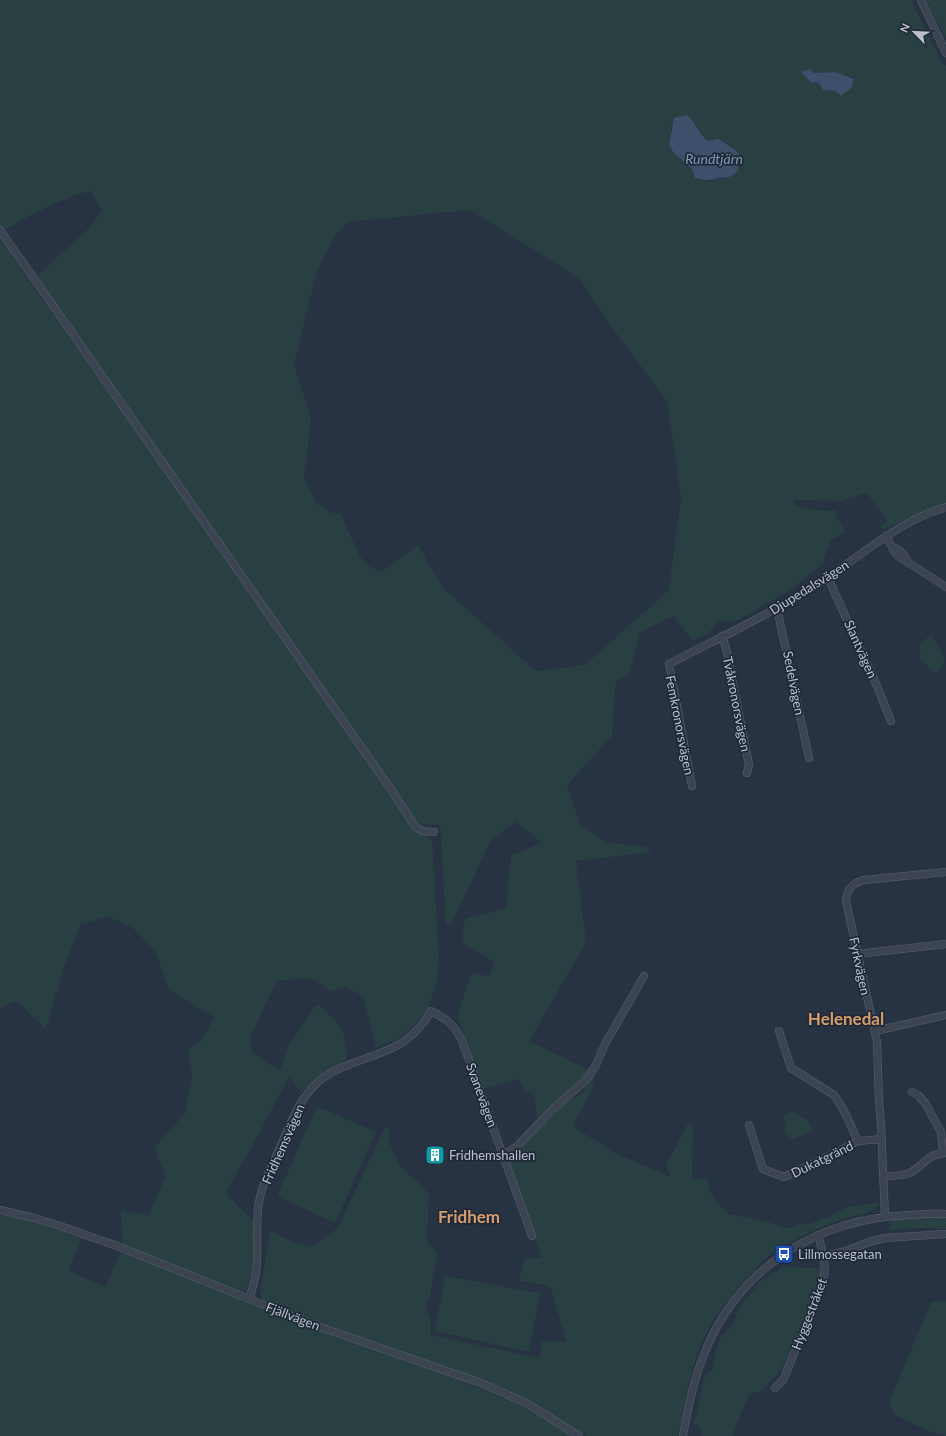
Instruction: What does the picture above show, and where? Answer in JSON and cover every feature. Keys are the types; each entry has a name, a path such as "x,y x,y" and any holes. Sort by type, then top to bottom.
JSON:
{"street":[{"path":"921,0 946,53"},
{"path":"0,230 415,826 422,831 434,832"},
{"name":"Djupedalsvägen","path":"669,664 777,608 828,578 886,536 916,518 946,506"},
{"path":"886,536 893,547 897,548 908,562 946,587"},
{"name":"Slantvägen","path":"828,578 877,686 891,721"},
{"name":"Sedelvägen","path":"777,608 810,758"},
{"name":"Tvåkronorsvägen","path":"722,636 726,648 749,765 747,773"},
{"name":"Femkronorsvägen","path":"669,664 692,786"},
{"name":"Fyrkvägen","path":"885,1216 878,1085 878,1042 846,901 848,890 851,886 863,880 946,872"},
{"path":"857,954 946,944"},
{"path":"503,1155 516,1147 552,1109 586,1080 596,1065 609,1038 644,976"},
{"name":"Svanevägen","path":"431,1011 451,1023 459,1035 532,1236"},
{"name":"Fridhemsvägen","path":"249,1299 256,1279 258,1267 258,1210 264,1184 285,1136 304,1098 319,1082 332,1072 398,1045 410,1037 417,1031 431,1011"},
{"path":"875,1031 946,1015"},
{"path":"780,1031 791,1068 834,1095 844,1111 858,1141"},
{"path":"884,1176 907,1174 928,1158 944,1153 941,1132 925,1103 918,1095 912,1092"},
{"name":"Dukatgränd","path":"749,1125 763,1169 784,1177 858,1141 882,1139"},
{"name":"Fjällvägen","path":"0,1210 34,1218 117,1246 314,1325 481,1383 526,1403 579,1436"},
{"path":"683,1436 692,1392 703,1356 720,1321 735,1300 764,1268 791,1249 818,1235 854,1221 885,1216 946,1214"},
{"path":"824,1256 846,1252 869,1242 885,1238 946,1234"},
{"name":"Hyggestråket","path":"775,1388 783,1380 825,1277 824,1256 818,1235"}],"green space":[{"path":"0,0 911,0 942,62 946,66 946,503 926,510 883,530 880,527 887,521 867,493 841,501 793,500 796,506 824,511 837,510 835,518 842,524 845,532 831,540 823,563 792,589 736,621 717,621 709,633 692,641 674,616 640,632 630,673 616,681 612,736 567,785 580,825 606,842 646,847 652,852 576,861 586,943 529,1041 589,1070 571,1100 582,1093 592,1077 595,1076 590,1094 576,1119 574,1127 615,1153 671,1177 666,1165 687,1125 693,1125 692,1178 708,1179 710,1191 716,1202 729,1214 769,1222 788,1229 802,1223 806,1225 826,1218 847,1207 878,1203 878,1206 870,1211 825,1226 775,1251 760,1263 736,1289 709,1328 695,1360 678,1436 586,1436 511,1392 449,1368 344,1333 265,1301 261,1298 261,1288 270,1230 293,1242 311,1247 338,1228 385,1127 388,1127 390,1144 400,1166 429,1194 427,1240 437,1254 430,1297 425,1308 431,1319 431,1335 540,1358 542,1341 566,1341 550,1286 519,1281 524,1259 541,1257 510,1162 512,1155 538,1121 532,1092 525,1092 519,1079 483,1089 457,1016 471,973 489,976 495,962 462,943 465,919 506,908 511,855 542,843 516,822 491,840 451,925 446,924 440,825 419,824 36,277 88,229 102,211 91,191 57,202 4,230 0,224","holes":["810,69 814,73 836,72 854,78 836,91 823,90","691,118 705,139 709,141 719,138 731,146 727,179 715,179 709,181 695,178 692,169 669,145 671,138 671,126","470,210 579,278 614,330 667,401 681,496 669,590 585,665 536,671 443,588 418,545 381,572 367,565 359,555 341,514 332,513 317,504 304,478 311,419 294,364 317,271 336,234 348,222"]},
{"path":"926,0 946,0 946,38"},
{"path":"0,237 32,285 143,440 291,654 337,717 410,825 425,834 432,841 439,957 437,982 428,1009 414,1025 399,1038 376,1047 363,996 346,987 332,991 310,978 277,981 250,1037 252,1052 280,1071 288,1047 316,1005 328,1012 342,1031 346,1046 346,1060 315,1079 301,1092 289,1077 247,1156 227,1189 228,1196 254,1221 251,1275 246,1290 240,1292 122,1244 121,1211 149,1215 165,1177 155,1147 185,1113 192,1074 188,1049 202,1040 214,1017 169,990 155,951 133,928 109,917 81,924 64,967 46,1029 17,1001 0,1008"},
{"path":"931,635 940,648 945,661 941,669 935,673 917,656 921,653 919,644"},
{"path":"317,1106 376,1132 335,1223 277,1196"},
{"path":"792,1111 808,1120 813,1130 793,1139 789,1138 785,1132 784,1115"},
{"path":"0,1214 32,1222 81,1238 69,1271 105,1287 121,1252 340,1339 445,1374 525,1408 572,1436 0,1436"},
{"path":"946,1217 946,1229 918,1228 889,1231 890,1219"},
{"path":"785,1266 821,1269 821,1275 814,1299 780,1372 761,1391 750,1394 735,1427 733,1436 702,1436 701,1428 694,1423 705,1375 713,1369 714,1357 721,1336 726,1333 736,1319 737,1310 762,1280"},
{"path":"445,1276 540,1293 529,1352 435,1331"},
{"path":"931,1302 946,1302 946,1436 928,1431 895,1415 889,1402"}],"water":[{"path":"810,69 814,73 836,72 854,79 852,87 841,96 836,91 823,90 819,83 811,82 801,72"},
{"name":"Rundtjärn","path":"687,115 706,139 709,141 718,138 739,153 738,170 732,176 709,180 695,178 692,169 674,153 669,145 674,118"}],"place":[{"name":"Fridhemshallen","path":"435,1155"},
{"name":"Lillmossegatan","path":"784,1254"}],"district":[{"name":"Helenedal","path":"846,1019"},
{"name":"Fridhem","path":"469,1217"}]}
